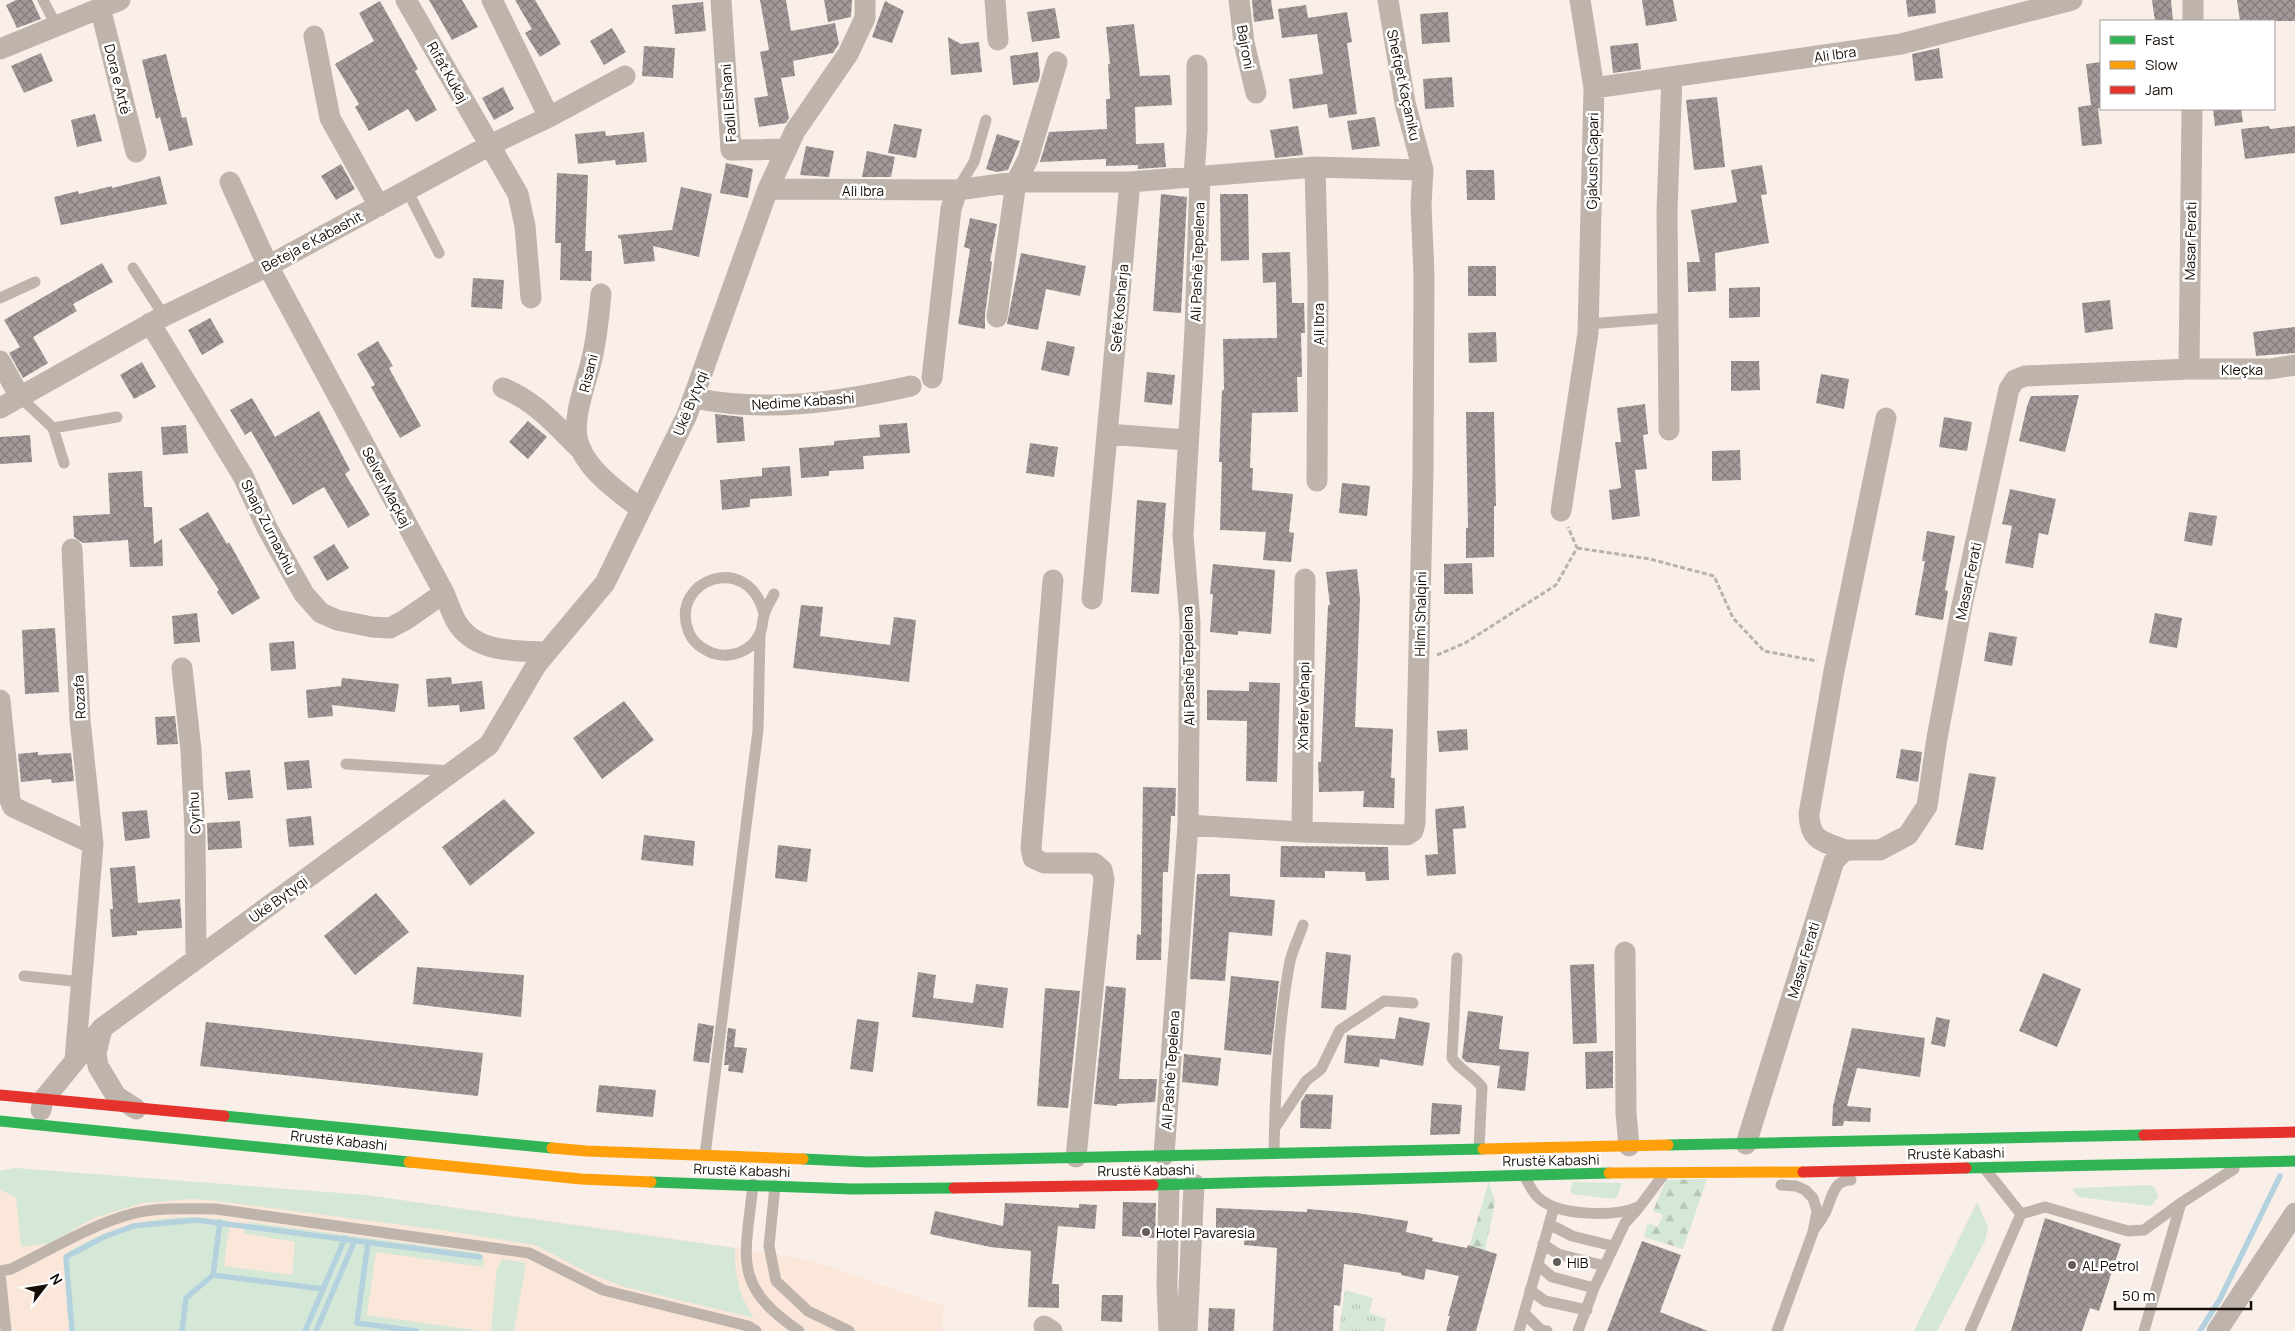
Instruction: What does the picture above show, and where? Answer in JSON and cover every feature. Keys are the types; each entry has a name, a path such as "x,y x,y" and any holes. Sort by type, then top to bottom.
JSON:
{"main road":[{"name":"Rrustë Kabashi","path":"0,1095 586,1151 705,1155 754,1171 776,1172 852,1189 1168,1185 1524,1175 2295,1161"},
{"name":"Rrustë Kabashi","path":"0,1121 581,1179 754,1171 776,1172 868,1162 2295,1132"}],"street":[{"path":"0,49 56,26 99,3 120,0"},
{"name":"Rifat Kukaj","path":"406,0 518,194 525,226 531,298"},
{"path":"492,0 549,117"},
{"name":"Fadil Elshani","path":"721,0 731,150 787,150"},
{"name":"Ukë Bytyqi","path":"37,1126 43,1100 102,1028 489,745 537,664 605,583 694,398 768,189 795,131 848,54 865,18 865,0"},
{"path":"995,0 998,40"},
{"name":"Bajroni","path":"1239,0 1244,42 1256,93"},
{"name":"Shefqet Kaçaniku","path":"1388,0 1406,103 1423,170"},
{"name":"Gjakush Capari","path":"1561,511 1580,391 1588,324 1594,88 1580,0"},
{"name":"Ali Ibra","path":"1594,88 1901,44 2072,0"},
{"path":"2193,0 2193,20"},
{"name":"Dora e Artë","path":"99,3 136,152"},
{"path":"314,36 330,118 379,206"},
{"path":"997,317 1016,182 1028,159 1057,62"},
{"name":"Ali Pashë Tepelena","path":"1164,1155 1188,825 1190,622 1183,535 1194,329 1197,64"},
{"name":"Beteja e Kabashit","path":"0,408 157,320 268,266 490,144 549,117 625,76"},
{"path":"1669,430 1667,210 1672,77"},
{"name":"Masar Ferati","path":"1746,1144 1834,861 1845,850 1880,850 1908,835 1927,806 1937,738 1961,610 2009,389 2015,380 2025,376 2189,369 2192,110"},
{"name":"Ali Ibra","path":"768,189 957,190 1016,182 1130,182 1315,167 1423,170"},
{"name":"Ali Ibra","path":"1315,167 1318,284 1317,481"},
{"name":"Hilmi Shalqini","path":"1188,825 1302,832 1407,835 1413,830 1416,809 1423,474 1424,275 1421,205 1423,170"},
{"name":"Selver Maçkaj","path":"230,182 268,266 444,593 456,622 465,633 478,643 516,651 547,652"},
{"name":"Sefë Kosharja","path":"1092,599 1130,182"},
{"path":"932,378 951,208 957,190"},
{"name":"Risani","path":"582,452 577,436 578,420 597,334 601,294"},
{"name":"Shaip Zurnaxhiu","path":"157,320 243,476 268,528 304,594 320,613 346,622 390,628 444,593"},
{"path":"0,361 20,397"},
{"name":"Kleçka","path":"2189,369 2270,369 2295,365"},
{"name":"Nedime Kabashi","path":"694,398 744,405 836,402 911,386"},
{"name":"Risani","path":"503,388 517,393 541,409 582,452 605,482 641,509"},
{"path":"1845,850 1815,837 1810,828 1809,814 1836,664 1886,418"},
{"path":"1108,434 1187,440"},
{"name":"Rozafa","path":"72,549 80,720 93,844 75,1060"},
{"name":"Xhafer Vehapi","path":"1302,832 1305,579"},
{"path":"1054,580 1031,848 1033,858 1044,864 1094,863 1102,870 1104,879 1076,1157"},
{"name":"Cyrihu","path":"182,668 191,750 195,832 196,959"},
{"path":"0,700 10,800 13,807 93,844"},
{"path":"1625,952 1626,1113 1629,1146"},
{"path":"102,1028 96,1053 98,1066 116,1096 137,1109"},
{"path":"1187,1331 1194,1184"},
{"path":"1168,1185 1167,1286 1169,1331"},
{"path":"2218,1331 2295,1213"}],"lane":[{"path":"43,0 56,26"},
{"path":"957,190 974,162 986,120"},
{"path":"407,190 439,254"},
{"path":"133,268 157,320"},
{"path":"0,298 35,282"},
{"path":"1588,324 1667,318"},
{"path":"20,397 53,428 64,463"},
{"path":"53,428 117,417"},
{"path":"760,633 753,644 741,653 720,656 702,649 688,631 685,618 688,601 702,584 720,577 727,577 751,587 761,601 764,614"},
{"path":"705,1155 758,730 760,633 764,614 774,594"},
{"path":"346,764 453,771"},
{"path":"1274,1153 1278,1064 1290,960 1303,925"},
{"path":"1458,958 1452,1058 1457,1066 1476,1080 1482,1087 1479,1149"},
{"path":"24,976 82,982"},
{"path":"1274,1129 1306,1080 1322,1069 1340,1030 1384,1000 1413,1003"},
{"path":"2021,1214 2045,1207 2128,1231 2144,1230 2181,1203 2247,1161"},
{"path":"1983,1167 2021,1214"},
{"path":"1813,1232 1826,1213 1836,1186 1846,1180 1872,1179 1885,1169"},
{"path":"754,1171 745,1258 752,1287 772,1312 798,1331"},
{"path":"776,1172 769,1246 776,1281 808,1311 849,1331"},
{"path":"1578,1331 1594,1288 1625,1223 1666,1172"},
{"path":"1712,1172 1725,1185"},
{"path":"1524,1175 1539,1199 1554,1207 1590,1213 1628,1211 1640,1206"},
{"path":"1769,1185 1796,1186 1805,1190 1813,1198 1817,1211 1813,1232 1777,1331"},
{"path":"2144,1331 2181,1203"},
{"path":"1519,1331 1554,1207"},
{"path":"6,1331 0,1272 12,1269 106,1222 137,1213 173,1209 216,1209 529,1253 603,1290 748,1326 756,1331"},
{"path":"1970,1331 2021,1214"},
{"path":"1549,1224 1572,1236 1613,1246"},
{"path":"1543,1244 1558,1254 1605,1266"},
{"path":"1538,1265 1552,1278 1594,1288"},
{"path":"1530,1290 1546,1300 1587,1310"},
{"path":"1524,1313 1541,1330 1547,1331"}],"path":[{"path":"1561,511 1577,548"},
{"path":"1418,663 1465,643 1556,585 1577,548"},
{"path":"1577,548 1650,559 1714,576 1733,618 1764,651 1836,664"}],"shaded area":[{"path":"15,1168 366,1195 653,1235 809,1260 944,1306 942,1331 0,1331 0,1171"}],"green space":[{"path":"15,1168 366,1195 735,1248 735,1267 741,1293 754,1318 625,1287 589,1273 535,1245 441,1230 209,1200 192,1199 142,1203 94,1218 50,1243 21,1247 16,1197 0,1190 0,1171"},
{"path":"1707,1179 1683,1249 1644,1237 1648,1223 1658,1227 1663,1215 1653,1211 1666,1180"},
{"path":"1489,1182 1495,1202 1478,1284 1458,1283"},
{"path":"1573,1182 1622,1183 1617,1197 1612,1199 1572,1194 1570,1190"},
{"path":"2149,1185 2155,1187 2158,1197 2151,1206 2079,1197 2072,1190 2077,1188"},
{"path":"1977,1202 1988,1227 1985,1241 1937,1331 1914,1331"},
{"path":"185,1217 227,1220 230,1233 228,1232 224,1266 292,1275 295,1242 243,1233 249,1222 480,1253 484,1262 483,1267 376,1252 367,1315 482,1331 71,1331 64,1257 67,1253 95,1238 123,1227 153,1220"},
{"path":"502,1259 526,1263 514,1331 491,1331 497,1269"},
{"path":"1345,1290 1373,1298 1369,1313 1386,1319 1384,1331 1339,1331"}],"building":[{"path":"16,0 32,0 41,19 17,28 6,5"},
{"path":"429,0 462,0 478,27 452,40"},
{"path":"515,0 535,0 561,44 540,57 525,33 532,29"},
{"path":"760,0 786,0 791,31 835,23 839,44 833,53 793,61 795,76 781,78 789,118 786,123 759,127 754,98 768,96 760,52 769,50"},
{"path":"824,0 852,0 851,17 828,22"},
{"path":"1252,0 1271,0 1274,19 1254,22"},
{"path":"1642,0 1673,0 1677,21 1646,26"},
{"path":"1906,0 1935,0 1936,13 1908,17"},
{"path":"2152,0 2171,0 2173,20 2155,20"},
{"path":"2237,0 2295,0 2295,21 2240,20"},
{"path":"380,1 418,69 415,71 437,110 416,122 408,109 369,131 355,107 359,104 335,64 374,41 359,13"},
{"path":"885,1 904,11 892,43 872,37"},
{"path":"703,2 706,31 675,34 672,5"},
{"path":"1306,5 1308,18 1347,12 1352,42 1347,43 1357,114 1329,118 1327,104 1293,109 1289,79 1323,74 1317,34 1282,38 1278,9"},
{"path":"1055,8 1060,38 1032,42 1027,12"},
{"path":"1448,12 1450,42 1422,44 1420,14"},
{"path":"1134,24 1140,76 1170,75 1172,105 1135,107 1136,144 1164,143 1166,167 1138,169 1138,165 1106,166 1106,159 1040,162 1049,132 1107,129 1106,99 1110,99 1108,64 1110,64 1106,27"},
{"path":"612,28 626,52 604,65 590,41"},
{"path":"948,37 961,44 979,42 982,72 951,75"},
{"path":"1638,43 1641,69 1613,73 1610,46"},
{"path":"644,46 675,48 673,78 642,76"},
{"path":"1939,48 1943,78 1915,81 1912,54"},
{"path":"1038,52 1040,75 1038,82 1013,85 1010,56"},
{"path":"41,53 53,81 24,93 11,66"},
{"path":"166,54 182,118 186,117 193,145 169,151 160,117 156,119 142,60"},
{"path":"2100,62 2100,108 2098,108 2102,144 2082,146 2078,107 2091,105 2086,64"},
{"path":"1452,77 1454,107 1425,109 1423,79"},
{"path":"503,87 514,109 494,120 482,98"},
{"path":"1717,97 1725,167 1694,170 1686,100"},
{"path":"2213,110 2241,110 2243,122 2215,126"},
{"path":"95,114 102,141 77,147 71,120"},
{"path":"1375,117 1380,146 1352,150 1347,121"},
{"path":"894,124 922,129 916,158 888,153"},
{"path":"1298,126 1303,155 1275,158 1270,130"},
{"path":"2269,126 2270,129 2295,126 2295,153 2245,159 2241,129"},
{"path":"605,131 606,136 644,132 647,162 616,165 615,160 578,164 575,134"},
{"path":"997,134 1020,141 1008,170 996,172 986,169"},
{"path":"806,146 834,151 829,177 800,175"},
{"path":"867,151 895,157 891,177 862,177"},
{"path":"726,163 753,169 748,198 720,193"},
{"path":"341,164 355,189 336,200 321,176"},
{"path":"1762,165 1767,194 1761,195 1769,243 1715,253 1716,291 1688,292 1687,262 1700,262 1691,210 1737,202 1731,170"},
{"path":"1466,170 1494,170 1495,200 1467,200"},
{"path":"557,173 588,175 585,251 592,251 591,281 560,280 561,243 555,243"},
{"path":"160,176 167,204 61,225 54,197 78,191 79,194 112,186 112,188"},
{"path":"681,187 712,194 699,257 653,246 655,261 624,264 621,239 618,238 618,235 672,230"},
{"path":"1161,194 1187,197 1181,313 1153,311"},
{"path":"1220,194 1248,194 1249,260 1221,261"},
{"path":"970,218 997,224 990,261 992,262 985,329 958,324 970,249 964,247"},
{"path":"1290,252 1292,303 1304,303 1305,333 1301,333 1302,377 1297,377 1298,412 1252,413 1250,468 1253,468 1252,490 1293,494 1289,532 1294,533 1291,562 1263,560 1266,532 1220,530 1222,462 1219,462 1222,390 1224,390 1223,339 1277,338 1276,282 1263,283 1262,253"},
{"path":"1021,253 1086,266 1080,296 1046,289 1038,330 1007,324"},
{"path":"102,263 113,282 73,304 77,311 33,337 48,363 23,378 9,353 20,347 4,320"},
{"path":"1468,266 1496,266 1496,296 1468,296"},
{"path":"473,278 504,280 502,309 471,307"},
{"path":"1760,287 1760,317 1729,318 1729,288"},
{"path":"2110,300 2113,329 2085,333 2082,303"},
{"path":"210,318 224,342 202,355 188,330"},
{"path":"2295,327 2295,353 2256,356 2253,332"},
{"path":"1496,332 1497,362 1469,363 1468,333"},
{"path":"378,341 393,366 389,368 421,426 400,438 371,387 375,385 357,354"},
{"path":"1047,341 1075,347 1069,376 1041,370"},
{"path":"1731,361 1759,361 1760,390 1731,391"},
{"path":"142,362 156,387 134,399 120,375"},
{"path":"1147,372 1175,375 1172,405 1144,402"},
{"path":"1821,374 1849,379 1844,409 1816,403"},
{"path":"2079,395 2065,452 2019,441 2031,396"},
{"path":"252,398 275,437 319,411 350,470 345,474 370,515 348,528 324,487 293,505 251,431 245,435 230,410"},
{"path":"1645,404 1648,434 1643,435 1647,469 1635,470 1640,516 1612,520 1609,490 1621,488 1615,442 1621,442 1617,408"},
{"path":"1466,412 1494,412 1496,506 1494,506 1494,557 1466,558 1466,528 1468,528"},
{"path":"715,414 743,417 745,441 717,443"},
{"path":"1944,417 1972,422 1967,451 1939,447"},
{"path":"528,421 547,437 528,459 509,442"},
{"path":"907,423 910,453 863,456 864,469 829,471 829,476 801,478 799,448 834,445 834,441 880,437 879,425"},
{"path":"186,425 188,453 163,455 161,427"},
{"path":"30,435 32,462 0,464 0,437"},
{"path":"1030,443 1058,447 1054,477 1026,473"},
{"path":"1740,450 1741,480 1712,481 1712,451"},
{"path":"790,466 792,496 750,499 750,507 722,510 720,480 762,476 762,468"},
{"path":"142,471 144,507 152,507 154,544 162,539 163,566 130,567 128,540 83,543 74,537 73,516 110,514 108,473"},
{"path":"1342,483 1370,486 1367,516 1339,513"},
{"path":"2010,489 2056,499 2048,535 2039,533 2033,568 2005,563 2012,526 2002,524"},
{"path":"1137,500 1166,503 1159,594 1131,592"},
{"path":"208,512 227,544 229,542 260,598 232,615 217,592 219,590 179,529"},
{"path":"2189,512 2217,516 2212,546 2184,541"},
{"path":"1927,531 1955,536 1945,590 1948,591 1943,620 1915,615 1925,561 1922,561"},
{"path":"334,544 349,568 327,581 313,557"},
{"path":"1472,563 1473,594 1444,594 1444,564"},
{"path":"1213,564 1275,570 1271,634 1238,631 1238,635 1210,632 1213,594 1210,594"},
{"path":"1357,569 1360,599 1355,727 1393,729 1391,778 1395,778 1394,808 1363,807 1364,791 1319,792 1318,762 1321,762 1328,605 1330,605 1326,572"},
{"path":"801,605 823,607 820,636 890,645 894,617 916,620 909,682 793,668"},
{"path":"197,613 200,642 174,644 172,616"},
{"path":"2155,613 2182,618 2177,648 2149,643"},
{"path":"55,628 59,692 25,694 22,630"},
{"path":"1989,632 2017,637 2012,666 1984,661"},
{"path":"294,641 296,669 271,671 269,643"},
{"path":"451,677 452,684 482,681 485,709 460,712 459,705 428,707 426,679"},
{"path":"342,678 399,684 395,712 332,705 333,716 308,718 306,690 341,686"},
{"path":"1249,682 1280,683 1277,782 1246,781 1247,721 1207,720 1207,690 1249,691"},
{"path":"624,701 654,740 602,779 573,738"},
{"path":"175,716 178,744 157,745 155,717"},
{"path":"1467,729 1468,750 1439,752 1437,731"},
{"path":"1901,749 1922,752 1918,782 1896,778"},
{"path":"38,752 38,755 71,753 74,781 52,783 51,779 21,782 18,754"},
{"path":"309,760 312,788 287,790 284,762"},
{"path":"250,770 253,798 228,800 225,772"},
{"path":"1969,773 1996,777 1983,850 1955,845"},
{"path":"1143,787 1176,788 1175,816 1171,816 1168,872 1163,872 1161,960 1136,960 1137,934 1141,935"},
{"path":"504,799 535,833 470,886 442,847"},
{"path":"1464,806 1466,828 1453,829 1456,874 1427,876 1425,855 1438,854 1435,809"},
{"path":"147,810 150,838 125,841 122,812"},
{"path":"311,816 314,845 289,847 286,819"},
{"path":"240,821 242,848 208,850 207,823"},
{"path":"644,835 695,841 693,866 641,860"},
{"path":"778,845 811,849 807,882 775,878"},
{"path":"1281,846 1388,847 1389,880 1366,881 1365,872 1325,871 1325,878 1280,877"},
{"path":"135,866 138,903 180,899 182,928 137,931 137,935 112,937 110,909 113,909 110,868"},
{"path":"1197,874 1230,874 1230,896 1275,900 1272,936 1229,932 1225,981 1190,979"},
{"path":"376,893 409,932 355,975 324,936"},
{"path":"1326,952 1351,955 1346,1010 1321,1008"},
{"path":"1594,964 1597,1043 1573,1044 1570,965"},
{"path":"417,967 524,975 521,1017 413,1004"},
{"path":"918,972 936,975 933,998 973,1003 976,984 1008,988 1003,1028 912,1017"},
{"path":"2043,973 2081,989 2057,1047 2019,1031"},
{"path":"1231,976 1279,981 1271,1055 1224,1050"},
{"path":"1106,986 1126,988 1119,1079 1157,1079 1155,1102 1117,1104 1117,1106 1094,1104"},
{"path":"1045,988 1080,991 1068,1108 1037,1106"},
{"path":"1468,1011 1503,1016 1499,1049 1529,1052 1525,1091 1497,1088 1500,1066 1466,1062 1462,1058"},
{"path":"1399,1017 1430,1023 1423,1066 1380,1059 1379,1067 1344,1063 1347,1035 1395,1039"},
{"path":"1936,1017 1950,1020 1945,1047 1931,1044"},
{"path":"857,1019 879,1022 873,1072 850,1069"},
{"path":"206,1022 483,1053 478,1096 200,1066"},
{"path":"698,1023 714,1026 709,1063 693,1061"},
{"path":"728,1028 736,1029 734,1047 747,1048 743,1073 728,1071 729,1065 724,1065"},
{"path":"1852,1028 1925,1038 1920,1077 1857,1068 1847,1106 1871,1108 1870,1122 1844,1121 1843,1126 1832,1126 1833,1106"},
{"path":"1613,1051 1613,1088 1586,1089 1585,1052"},
{"path":"1184,1054 1221,1058 1218,1086 1182,1082"},
{"path":"599,1085 656,1090 653,1117 596,1112"},
{"path":"1306,1094 1333,1095 1331,1129 1300,1128 1301,1102"},
{"path":"1432,1103 1462,1105 1460,1134 1430,1135"},
{"path":"1123,1202 1156,1203 1155,1238 1122,1236"},
{"path":"1005,1203 1079,1208 1079,1204 1097,1205 1095,1229 1058,1226 1052,1284 1059,1284 1059,1308 1028,1307 1031,1251 990,1247 930,1234 935,1211 1003,1226"},
{"path":"1216,1208 1307,1212 1307,1209 1357,1213 1408,1221 1406,1232 1433,1238 1432,1241 1467,1248 1468,1245 1497,1254 1476,1331 1446,1331 1450,1316 1448,1316 1459,1276 1426,1269 1424,1280 1401,1275 1401,1273 1344,1264 1340,1306 1334,1305 1333,1331 1273,1331 1277,1248 1244,1245 1245,1230 1216,1230"},
{"name":"AL Petrol","path":"2045,1218 2121,1244 2099,1311 2090,1308 2082,1331 2011,1331"},
{"path":"1642,1241 1681,1255 1660,1312 1708,1331 1607,1331"},
{"path":"1102,1295 1123,1295 1122,1322 1101,1321"},
{"path":"1209,1308 1235,1309 1234,1331 1208,1331"}],"waterway":[{"path":"2200,1331 2220,1299 2280,1176"},
{"path":"72,1331 66,1257 104,1237 133,1226 196,1220 480,1257"},
{"path":"182,1331 186,1298 213,1275 220,1222"},
{"path":"305,1331 345,1238"},
{"path":"316,1331 355,1240"},
{"path":"368,1242 357,1323 416,1331"},
{"path":"213,1275 323,1289"}],"traffic: fast":[{"path":"224,1116 552,1148"},
{"path":"0,1121 409,1162"},
{"path":"1668,1145 2144,1135"},
{"path":"803,1159 868,1162 1483,1149"},
{"path":"1966,1168 2295,1161"},
{"path":"1153,1185 1609,1173"},
{"path":"651,1182 852,1189 954,1188"}],"traffic: slow":[{"path":"1483,1149 1668,1145"},
{"path":"552,1148 586,1151 803,1159"},
{"path":"409,1162 581,1179 651,1182"},
{"path":"1609,1173 1803,1172"}],"traffic: jam":[{"path":"0,1095 224,1116"},
{"path":"2144,1135 2295,1132"},
{"path":"1803,1172 1966,1168"},
{"path":"954,1188 1153,1185"}],"place":[{"name":"Hotel Pavaresia","path":"1146,1232"},
{"name":"HIB","path":"1557,1262"},
{"name":"AL Petrol","path":"2072,1265"}]}
